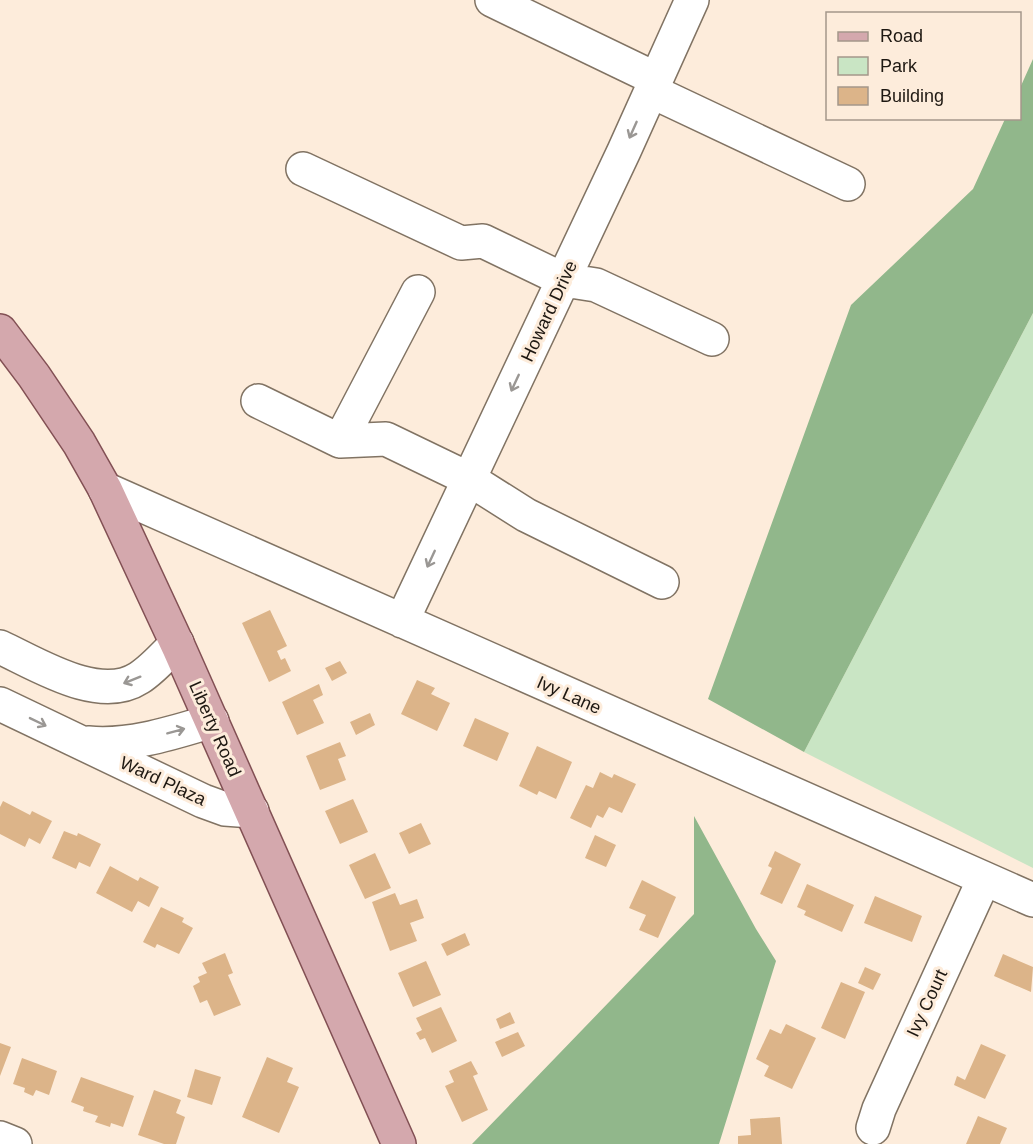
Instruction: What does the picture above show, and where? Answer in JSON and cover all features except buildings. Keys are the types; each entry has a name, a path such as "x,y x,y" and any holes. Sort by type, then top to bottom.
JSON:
{"main road":[{"name":"Liberty Road","path":"0,331 34,376 79,443 105,489 177,643 399,1144"}],"street":[{"path":"492,0 848,184"},
{"name":"Howard Drive","path":"402,621 564,280 692,0"},
{"path":"303,169 461,243 483,241 564,280 596,285 712,339"},
{"path":"340,441 418,292"},
{"path":"258,401 340,441 386,439 469,479 526,515 662,582"},
{"name":"Ivy Lane","path":"105,489 1033,900"},
{"path":"0,647 74,681 101,686 138,679 177,643"},
{"name":"Ward Plaza","path":"0,704 203,801 225,809 252,811"},
{"name":"Ward Plaza","path":"77,741 115,743 150,738 212,722"},
{"name":"Ivy Court","path":"873,1128 879,1109 984,879"},
{"path":"0,1138 15,1144"}],"green space":[{"path":"1033,59 1033,313 804,752 708,699 851,305 973,189 1005,120 1021,120 1021,86"},
{"path":"1033,313 1033,868 804,752"},
{"path":"694,816 776,961 719,1144 472,1144 694,914"}]}
